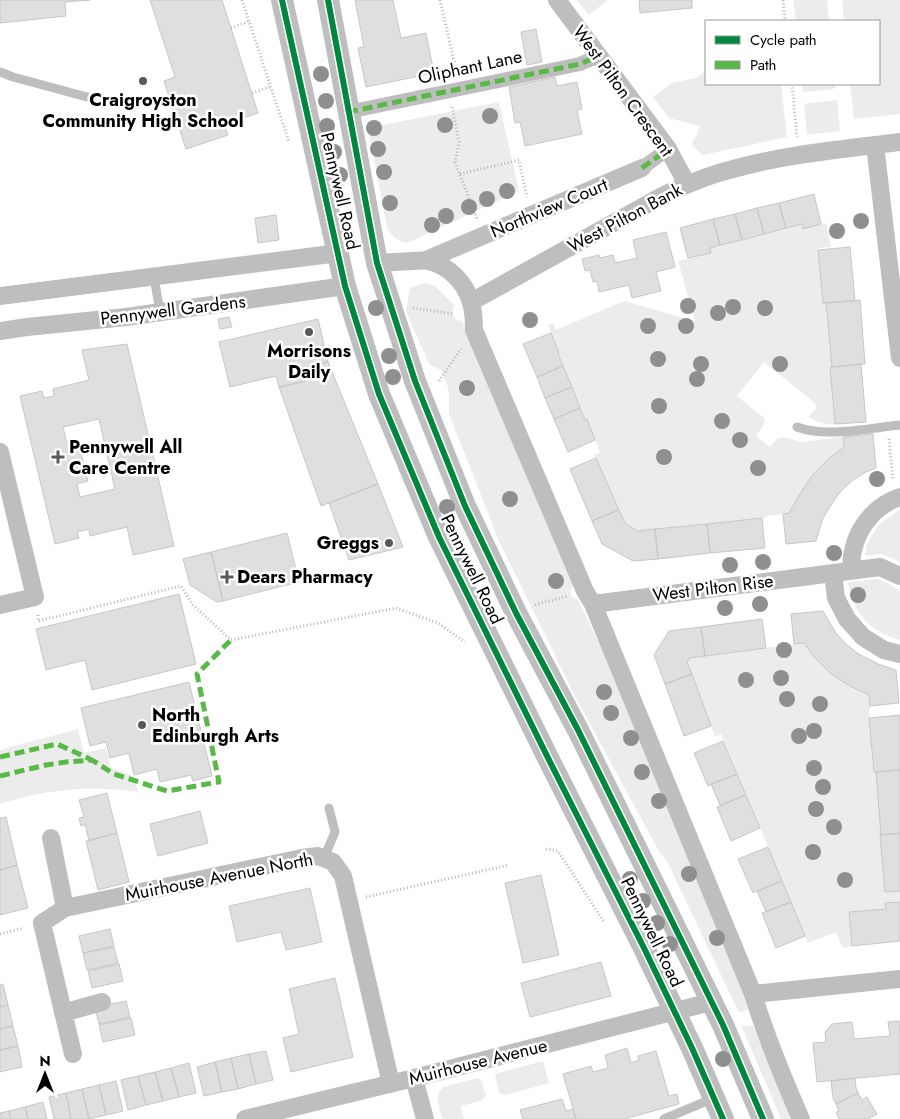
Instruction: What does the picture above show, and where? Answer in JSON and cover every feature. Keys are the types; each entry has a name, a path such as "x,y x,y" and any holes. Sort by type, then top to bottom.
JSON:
{"street":[{"name":"Pennywell Road","path":"282,0 345,286 378,394 439,537 644,948 724,1119"},
{"name":"Pennywell Road","path":"328,0 377,262 424,402 465,506 516,613 578,730 723,1024 763,1119"},
{"name":"West Pilton Crescent","path":"557,0 668,149 687,184"},
{"name":"Oliphant Lane","path":"348,112 580,64 598,56"},
{"name":"West Pilton Bank","path":"473,316 662,196 687,184 733,168 773,159 900,142"},
{"path":"876,145 900,358"},
{"name":"Northview Court","path":"426,260 642,168 668,149"},
{"path":"339,253 355,254 377,262 426,260 442,267 462,285 585,591 593,604 753,994 779,1070 801,1119"},
{"name":"Pennywell Gardens","path":"0,296 154,278 339,253"},
{"path":"345,286 363,277 377,262"},
{"name":"Pennywell Gardens","path":"0,331 160,312 345,286"},
{"path":"0,452 35,597 0,605"},
{"path":"851,570 852,553 857,536 867,520 880,508 898,498"},
{"name":"West Pilton Rise","path":"593,604 880,567 900,576"},
{"path":"833,573 836,598 847,620 863,637 884,650 900,654"},
{"path":"51,838 65,908 42,923 73,1054"},
{"name":"Muirhouse Avenue North","path":"65,908 302,858 318,856 333,862 343,876 391,1084"},
{"path":"753,994 900,980"},
{"path":"63,1013 102,1002"},
{"name":"Muirhouse Avenue","path":"245,1119 391,1084 711,1002"},
{"path":"414,1078 425,1119"}],"lane":[{"path":"0,72 87,97"},
{"path":"154,278 160,312"},
{"path":"797,427 814,432 831,433 900,425"},
{"path":"324,858 335,832 329,808"},
{"path":"664,1119 714,1098"}],"path":[{"path":"242,0 292,150"},
{"path":"440,0 454,90 459,142 455,162 484,236"},
{"path":"783,0 785,20"},
{"path":"231,28 249,21"},
{"path":"792,85 799,155"},
{"path":"252,93 270,87"},
{"path":"460,174 519,160 530,216"},
{"path":"393,310 405,307 473,316 424,402"},
{"path":"888,426 898,498"},
{"path":"35,597 38,621 181,586 193,604 231,640 396,608 438,623 466,642"},
{"path":"348,901 509,865"},
{"path":"0,934 42,923"}],"shaded area":[{"path":"577,0 608,0 589,15"},
{"path":"793,0 827,0 829,20 796,20"},
{"path":"842,0 900,0 900,114 854,119 850,85 880,85 880,20 844,20"},
{"path":"705,72 705,85 781,85 787,137 703,155 692,145 700,126 669,118 653,97 672,83 696,78"},
{"path":"802,85 835,85 833,89 803,92"},
{"path":"837,100 840,131 807,135 804,104"},
{"path":"499,102 519,191 407,243 395,238 387,227 368,128"},
{"path":"826,223 831,247 818,248 823,303 826,303 835,424 822,423 809,417 816,408 815,403 764,362 737,396 764,418 763,425 756,436 770,447 777,439 784,437 800,442 843,437 844,447 812,477 789,513 766,516 766,518 637,531 625,523 594,455 600,452 587,420 585,420 548,325 553,323 556,330 624,301 695,321 678,261 711,253 710,248 802,224 803,229"},
{"path":"425,283 435,286 455,306 453,316 462,321 573,585 570,591 572,597 578,600 623,692 750,1005 743,1012 738,1011 667,861 660,853 579,704 496,535 449,414 448,387 441,370 429,364 406,312 410,288"},
{"path":"900,510 900,562 882,554 865,556 867,544 879,524"},
{"path":"878,579 895,587 900,592 900,640 880,632 865,620 850,593 848,582"},
{"path":"804,643 817,660 832,674 869,695 880,835 900,891 900,902 886,903 886,909 849,912 852,946 843,948 836,932 808,943 721,734 715,737 687,662 690,658"},
{"path":"78,729 84,753 106,748 111,768 134,776 138,792 103,789 68,790 34,795 0,804 0,750"},
{"path":"741,1025 753,1026 792,1119 781,1119"},
{"path":"543,1061 549,1083 506,1095 499,1093 495,1074"},
{"path":"478,1078 486,1095 483,1100 461,1106 464,1119 442,1119 437,1099 443,1087"}],"building":[{"path":"0,0 90,0 65,2 66,16 0,23"},
{"path":"150,0 222,0 258,113 224,124 228,135 186,149 164,81 175,77"},
{"path":"355,0 393,0 401,38 426,33 434,73 366,87 358,48 364,47"},
{"path":"639,0 692,0 692,8 640,13"},
{"path":"536,29 542,62 527,65 521,32"},
{"path":"555,77 557,86 577,82 582,109 577,110 582,134 525,146 520,122 515,123 509,87"},
{"path":"814,194 821,224 803,229 802,224 786,228 779,203"},
{"path":"779,203 786,228 764,234 757,208"},
{"path":"757,208 764,234 742,240 735,214"},
{"path":"735,214 742,240 720,245 713,219"},
{"path":"276,215 279,240 258,243 255,218"},
{"path":"713,219 720,245 710,248 711,253 688,258 680,228"},
{"path":"666,232 675,267 656,272 661,291 632,298 629,285 599,292 597,281 593,282 590,270 585,271 582,259 599,255 600,258 613,255 615,263 637,258 633,240"},
{"path":"850,247 855,301 823,303 818,250"},
{"path":"860,300 865,364 832,367 826,303"},
{"path":"229,317 232,327 220,329 218,319"},
{"path":"318,319 328,362 303,368 306,381 279,387 276,376 230,387 219,342"},
{"path":"551,333 563,366 537,377 523,344"},
{"name":"Pennywell All Care Centre","path":"127,344 174,546 133,555 127,527 90,536 89,529 77,532 79,538 55,544 20,396 42,391 44,398 54,396 53,389 89,380 82,350","holes":["99,419 115,489 80,497 77,484 88,481 78,441 67,443 63,427"]},
{"path":"328,362 378,484 321,506 279,387 306,381 303,368"},
{"path":"861,364 866,422 835,424 830,367"},
{"path":"563,366 572,387 545,398 537,377"},
{"path":"572,387 580,408 554,419 545,398"},
{"path":"580,408 585,420 587,419 595,440 568,452 554,419"},
{"path":"873,434 876,468 853,480 842,490 823,518 816,541 786,544 783,514 789,513 811,477 829,458 844,447 843,437"},
{"path":"596,458 619,510 592,521 570,469"},
{"path":"378,484 403,547 349,560 329,503"},
{"path":"619,510 625,523 637,531 655,529 658,559 633,561 602,544 592,521"},
{"path":"762,518 765,548 710,553 707,524"},
{"path":"707,524 710,553 658,559 655,529"},
{"path":"287,533 299,582 223,601 211,552"},
{"path":"211,552 223,601 217,602 190,585 183,559"},
{"path":"179,594 196,664 92,690 85,660 46,670 36,629"},
{"path":"823,611 836,633 857,653 878,664 896,670 899,703 870,706 869,695 831,674 814,657 804,643 794,644 791,614"},
{"path":"762,619 766,648 705,656 701,627"},
{"path":"701,627 705,656 690,658 687,662 692,674 665,684 654,655 669,631"},
{"path":"692,674 711,726 684,736 665,684"},
{"name":"North Edinburgh Arts","path":"189,682 212,776 193,781 191,775 160,782 157,769 134,775 129,753 110,758 106,742 90,746 81,708"},
{"path":"900,715 900,770 874,772 869,718"},
{"path":"723,741 737,774 708,786 694,753"},
{"path":"900,770 900,833 881,835 876,772"},
{"path":"737,774 746,795 720,805 711,784"},
{"path":"107,793 117,833 89,841 85,824 81,826 79,818 84,817 79,800"},
{"path":"746,795 760,828 731,841 717,807"},
{"path":"200,811 208,843 158,856 150,824"},
{"path":"6,817 17,865 0,870 0,818"},
{"path":"117,833 129,882 98,890 86,841"},
{"path":"900,833 900,891 885,892 880,835"},
{"path":"768,847 782,881 753,893 738,859"},
{"path":"17,865 28,908 0,915 0,870"},
{"path":"541,875 559,955 523,963 505,883"},
{"path":"782,881 791,902 766,912 757,891"},
{"path":"310,888 322,942 286,950 281,932 237,942 229,906"},
{"path":"791,902 805,936 776,948 762,913"},
{"path":"900,902 900,941 852,946 849,912 886,909 885,903"},
{"path":"110,929 114,946 83,953 79,936"},
{"path":"114,947 118,963 87,970 83,953"},
{"path":"601,962 611,996 530,1017 521,983"},
{"path":"119,964 123,981 92,988 88,971"},
{"path":"335,978 353,1057 291,1072 283,1038 299,1034 289,989"},
{"path":"3,984 8,1005 0,1007 0,985"},
{"path":"126,1001 130,1017 99,1024 95,1007"},
{"path":"8,1005 13,1026 0,1029 0,1007"},
{"path":"131,1018 135,1035 103,1042 99,1025"},
{"path":"899,1021 900,1074 817,1082 813,1043 826,1042 825,1032 832,1024 852,1022 854,1039 890,1036 888,1022"},
{"path":"13,1026 18,1046 0,1050 0,1029"},
{"path":"18,1046 22,1067 0,1072 0,1050"},
{"path":"627,1048 631,1063 639,1060 638,1056 656,1051 669,1096 677,1094 679,1104 624,1119 576,1119 563,1074 591,1066 593,1072 608,1068 605,1055"},
{"path":"266,1051 273,1080 256,1084 249,1054"},
{"path":"249,1054 256,1084 238,1089 231,1058"},
{"path":"231,1058 238,1089 222,1092 215,1062"},
{"path":"215,1062 222,1092 204,1096 197,1067"},
{"path":"189,1063 196,1093 179,1097 171,1068"},
{"path":"171,1068 179,1097 163,1101 155,1072"},
{"path":"155,1072 163,1101 146,1105 138,1076"},
{"path":"138,1076 146,1105 128,1110 121,1080"},
{"path":"855,1078 858,1093 836,1104 833,1098 831,1081"},
{"path":"116,1081 123,1111 106,1115 99,1085"},
{"path":"99,1085 106,1115 89,1119 82,1089"},
{"path":"82,1089 89,1119 71,1119 66,1093"},
{"path":"66,1093 71,1119 54,1119 49,1097"},
{"path":"858,1093 862,1100 867,1097 877,1114 868,1119 839,1119 836,1112 839,1111 836,1104"},
{"path":"562,1099 566,1111 573,1109 576,1119 523,1119 520,1110"},
{"path":"43,1102 47,1119 28,1119 25,1107"},
{"path":"25,1107 28,1119 11,1119 9,1111"},
{"path":"9,1111 11,1119 0,1119 0,1113"}],"marked path":[{"path":"348,112 580,64 598,56"},
{"path":"642,168 668,149"},
{"path":"0,776 46,765 92,760 114,774 167,791 219,782 197,674 231,640"},
{"path":"0,757 57,744 90,759"}],"cycle path":[{"path":"282,0 345,286 379,394 439,537 644,948 692,1048 723,1119"},
{"path":"328,0 377,263 415,381 465,506 516,613 578,730 723,1025 763,1119"}],"place":[{"name":"Craigroyston Community High School","path":"143,81"},
{"name":"Morrisons Daily","path":"309,332"},
{"name":"Pennywell All Care Centre","path":"58,457"},
{"name":"Greggs","path":"389,543"},
{"name":"Dears Pharmacy","path":"227,577"},
{"name":"North Edinburgh Arts","path":"142,725"}]}
